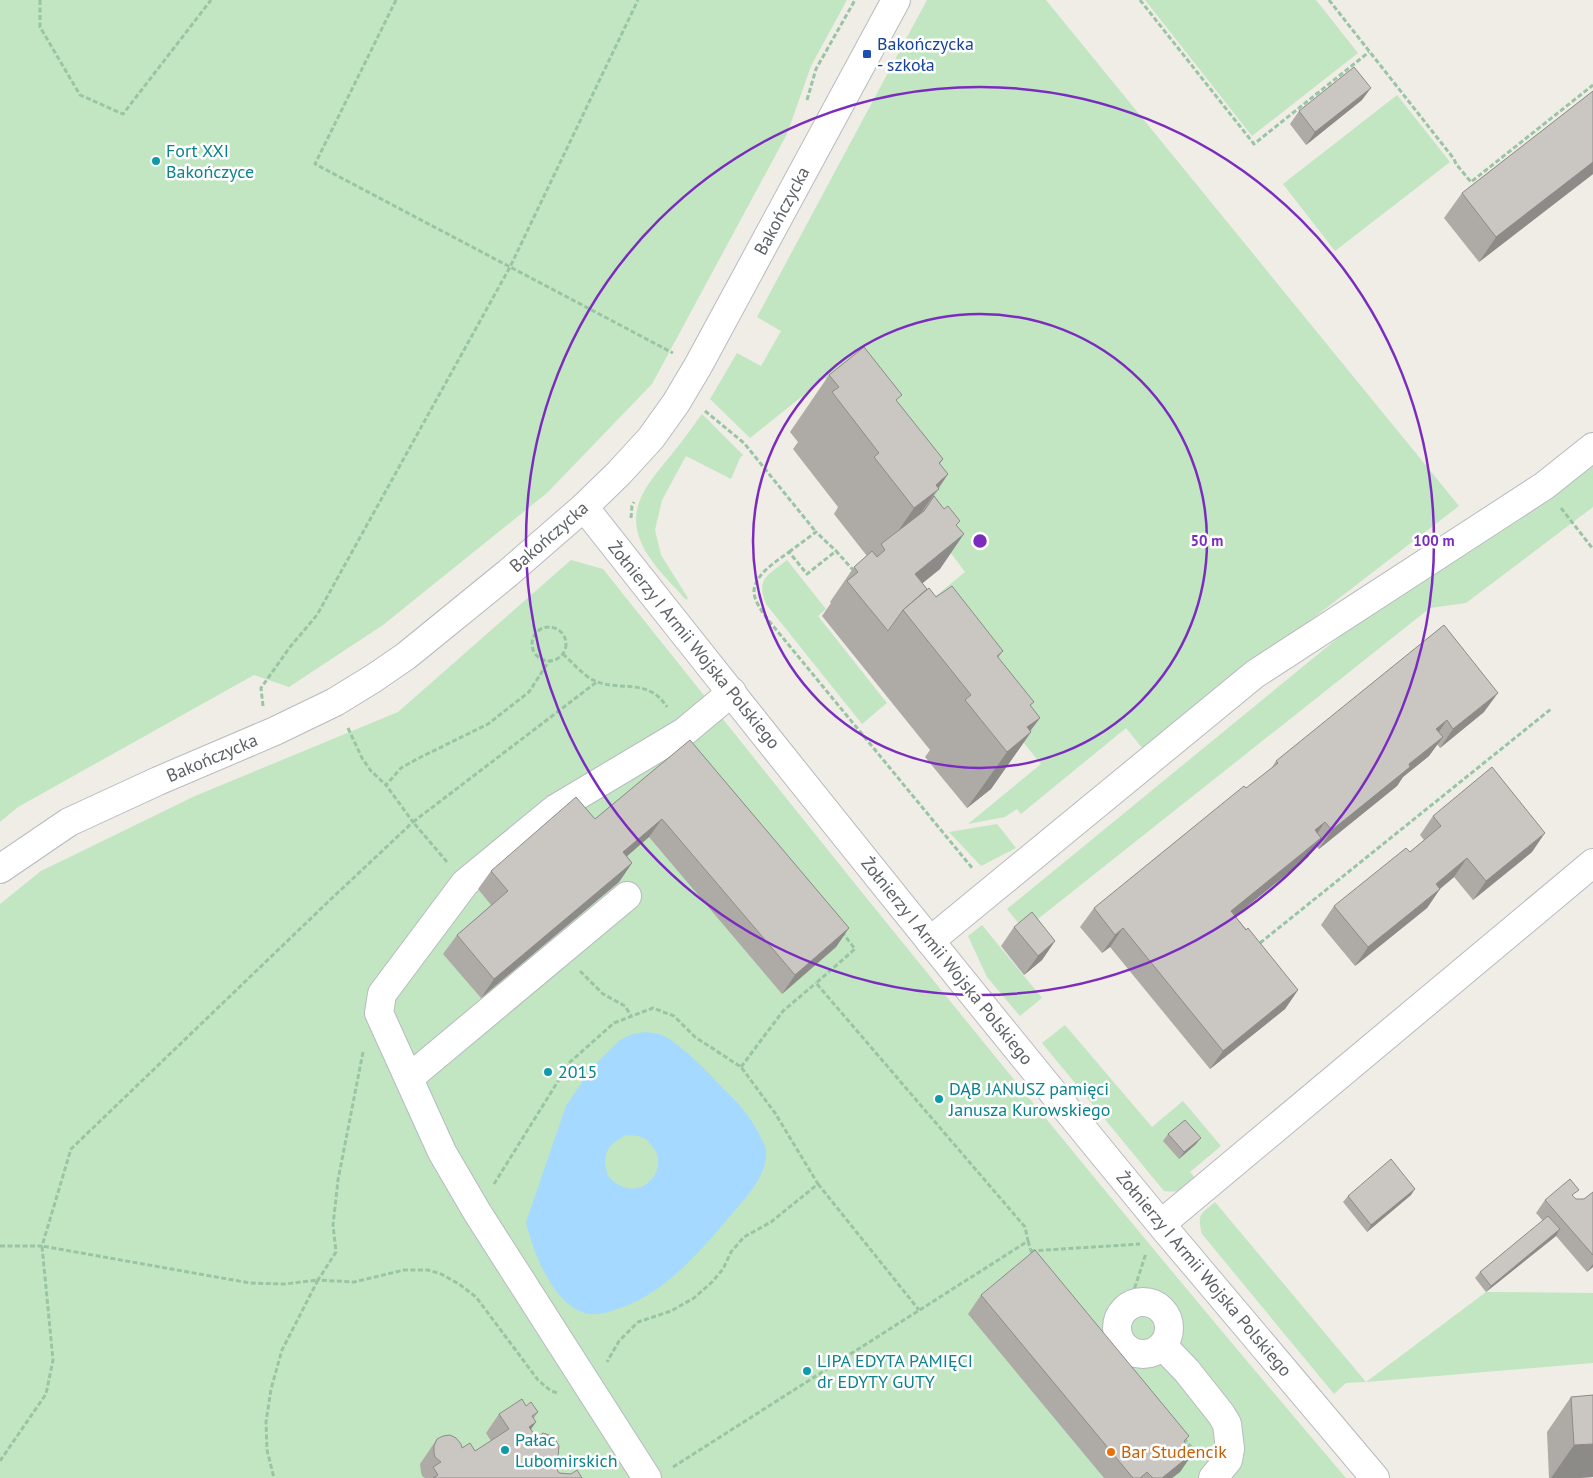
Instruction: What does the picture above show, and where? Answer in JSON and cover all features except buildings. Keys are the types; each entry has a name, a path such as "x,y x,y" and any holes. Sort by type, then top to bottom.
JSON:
{"street":[{"name":"Bakończycka","path":"0,869 70,822 158,781 275,731 335,702 374,678 406,656 508,573 584,507 651,438 676,403 698,366 896,0"},
{"path":"930,941 1255,674 1544,486 1593,447"},
{"name":"Żołnierzy I Armii Wojska Polskiego","path":"584,507 930,941 1155,1234 1375,1478"},
{"path":"647,1478 477,1212 442,1152 379,1013 382,994 465,883 555,809 692,742 732,692"},
{"path":"1155,1234 1593,863"},
{"path":"408,1078 627,896"},
{"path":"1151,1302 1164,1312 1169,1320 1168,1338 1156,1352 1137,1354 1122,1344 1118,1337 1118,1320 1127,1307 1135,1303 1151,1302"},
{"path":"1163,1346 1187,1371 1222,1414 1227,1424 1230,1449 1228,1460 1206,1467"}],"path":[{"path":"40,0 40,27 80,95 123,114 211,0"},
{"path":"396,0 315,164 698,366"},
{"path":"275,731 262,704 261,688 290,647 317,615 510,267 638,0"},
{"path":"1140,0 1254,144 1370,52"},
{"path":"1329,0 1471,182 1593,85"},
{"path":"700,407 744,443 816,532 855,573"},
{"path":"1544,486 1593,549"},
{"path":"816,532 762,574 756,583 754,593 760,608 991,891"},
{"path":"790,552 807,574 836,551"},
{"path":"554,627 563,633 567,643 563,654 559,658 549,661 538,657 532,647 534,636 542,628 554,627"},
{"path":"563,654 592,680 652,691 665,703 692,742"},
{"path":"386,785 401,768 416,759 488,724 529,692 549,661"},
{"path":"0,1461 46,1394 53,1360 42,1246 71,1149 413,822 598,681"},
{"path":"1260,943 1551,709"},
{"path":"346,722 370,771 386,785 413,822 465,883"},
{"path":"741,1067 783,1011 855,949 837,926"},
{"path":"816,982 1025,1227 1030,1251 1037,1259"},
{"path":"603,994 625,1006 631,1016"},
{"path":"477,1212 570,1062 614,1023 653,1008 674,1016 695,1037 741,1067 776,1113 818,1184 919,1310"},
{"path":"274,1478 266,1450 266,1422 271,1389 282,1350 318,1280 336,1252 333,1225 338,1180 363,1052 371,1038 386,1029"},
{"path":"0,1246 42,1246 250,1283 285,1284 318,1280 354,1282 404,1270 428,1270 442,1274 476,1297 538,1380 551,1391 564,1394 582,1393 591,1390 619,1341 638,1322 670,1311 694,1298 723,1269 731,1252 744,1237 771,1222 818,1184"},
{"path":"1030,1251 1155,1234"},
{"path":"672,1468 1028,1241"},
{"path":"1135,1303 1134,1290 1146,1253"},
{"path":"1180,1433 1206,1467"}],"green space":[{"path":"0,0 847,0 811,66 787,134 652,384 547,493 383,625 289,687 254,675 18,807 0,822"},
{"path":"927,0 1046,0 1459,506 1143,749 1126,728 1021,814 1017,809 1005,817 968,824 1041,764 916,612 965,572 880,458 876,439 825,378 750,438 710,399 737,353 761,366 781,331 757,317"},
{"path":"1145,0 1316,0 1358,53 1252,136"},
{"path":"1397,95 1450,162 1335,251 1283,184"},
{"path":"702,414 743,455 731,479 686,456 662,500 655,530 661,555 688,598 686,600 646,552 639,537 636,523 637,511 640,499 646,488"},
{"path":"1593,464 1593,507 1466,603 1430,608 1024,930 1007,909 1366,615 1534,509"},
{"path":"571,560 603,569 971,1026 1157,1253 1346,1478 0,1478 0,904 41,871 195,796 398,712"},
{"path":"787,560 826,609 818,616 887,703 862,724 766,604 762,588 763,583 770,574"},
{"path":"997,824 1016,848 981,866 949,832"},
{"path":"982,925 1042,998 1020,1016 987,977 968,936"},
{"path":"1065,1025 1152,1127 1183,1101 1221,1146 1190,1172 1196,1179 1188,1186 1174,1192 1164,1191 1042,1043"},
{"path":"1215,1202 1366,1382 1346,1383 1334,1394 1202,1234 1201,1215"},
{"path":"1486,1292 1593,1293 1593,1363 1366,1382"}],"water":[{"path":"645,1032 662,1035 677,1044 700,1064 748,1116 765,1145 766,1160 755,1186 706,1244 678,1272 647,1296 606,1312 589,1314 577,1310 565,1301 547,1277 534,1248 526,1222 566,1106 592,1067 620,1040 633,1034","holes":["626,1135 644,1138 656,1153 658,1163 656,1172 651,1180 643,1186 633,1189 622,1186 610,1178 605,1162 605,1156 609,1148"]}],"place":[{"name":"Bakończycka - szkoła","path":"867,54"},
{"name":"Fort XXI Bakończyce","path":"156,161"},
{"name":"2015","path":"548,1072"},
{"name":"DĄB JANUSZ pamięci Janusza Kurowskiego","path":"939,1099"},
{"name":"LIPA EDYTA PAMIĘCI dr EDYTY GUTY","path":"807,1371"},
{"name":"Pałac Lubomirskich","path":"505,1450"},
{"name":"Bar Studencik","path":"1111,1452"}]}
